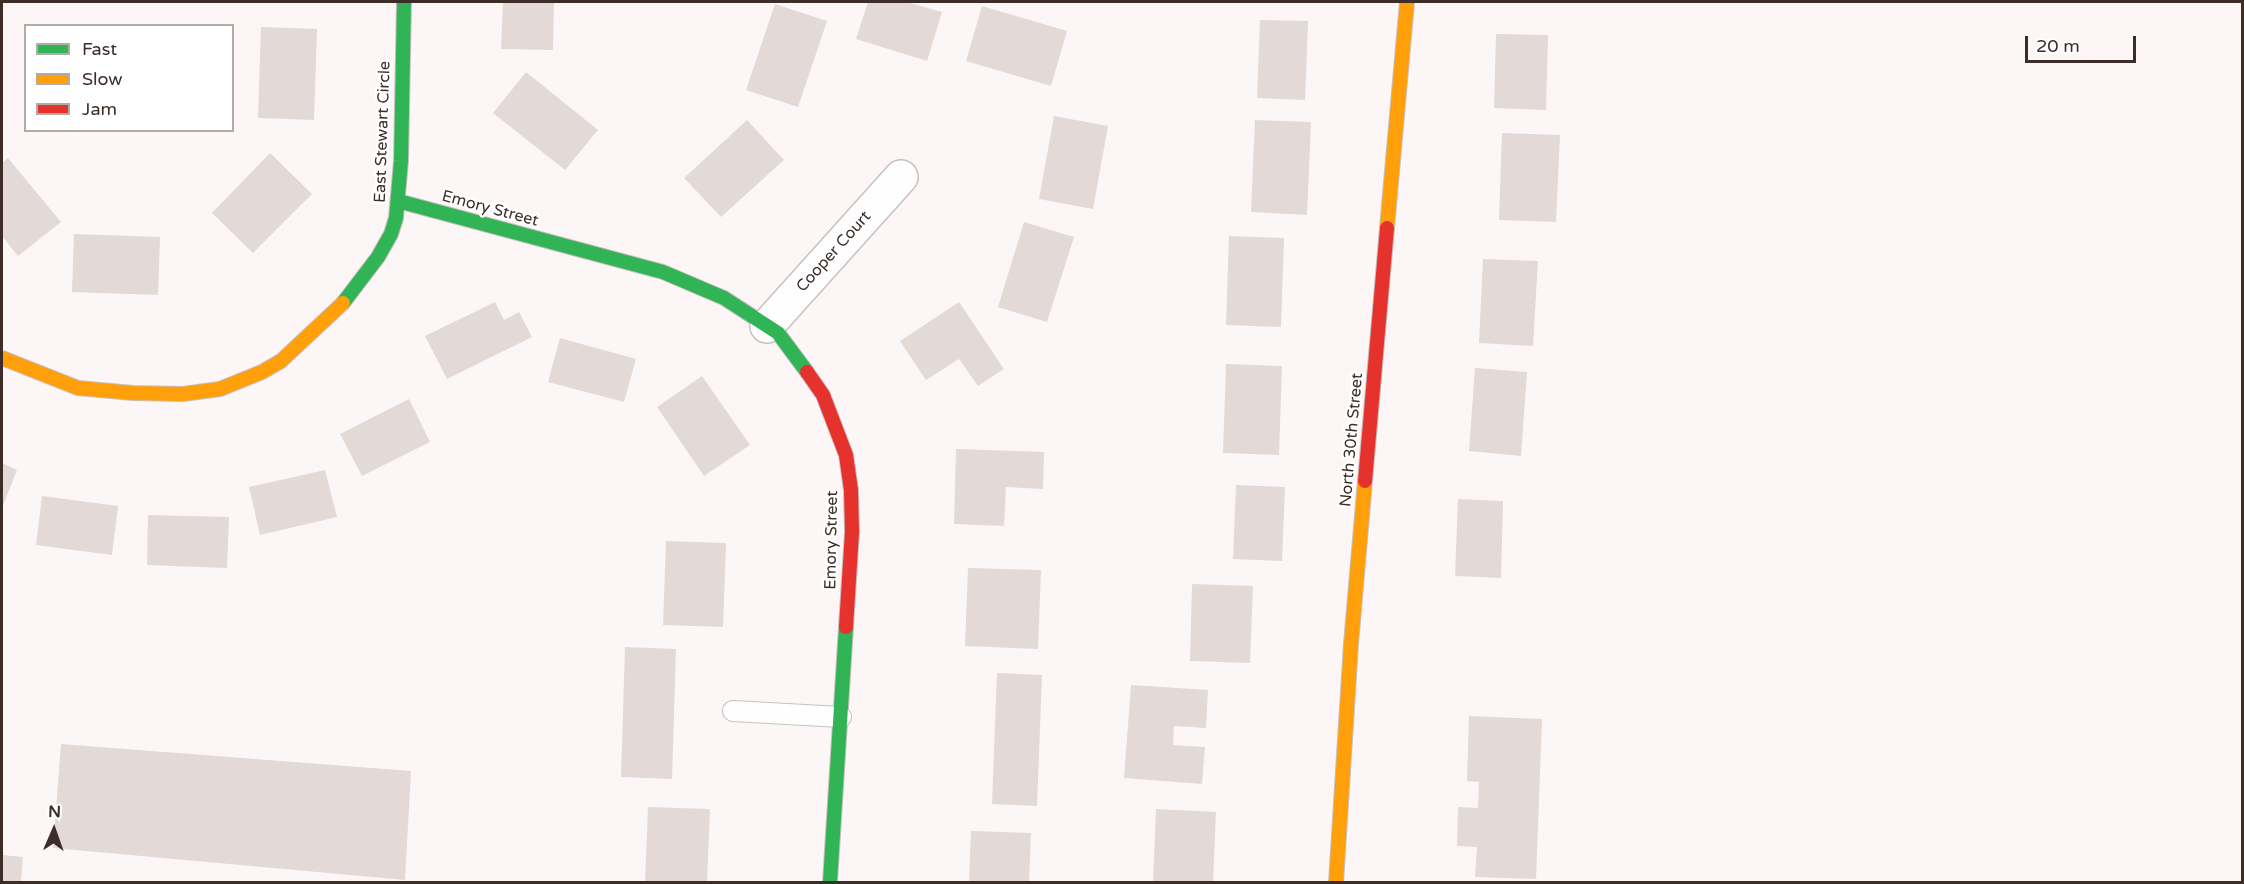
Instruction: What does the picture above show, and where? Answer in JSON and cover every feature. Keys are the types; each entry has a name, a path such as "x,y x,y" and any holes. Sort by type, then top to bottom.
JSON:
{"street":[{"name":"East Stewart Circle","path":"2,358 78,388 183,394 220,389 262,372 281,361 324,323 347,299 378,257 391,234 396,218 401,160 404,2"},
{"name":"North 30th Street","path":"1336,882 1349,666 1407,2"},
{"name":"Cooper Court","path":"768,326 901,177"},
{"name":"Emory Street","path":"398,201 663,272 724,298 778,333 823,395 846,456 852,532 830,882"}],"lane":[{"path":"733,711 841,717"}],"building":[{"path":"503,2 554,2 553,50 501,49"},
{"path":"868,2 907,2 942,12 927,61 856,39"},
{"path":"775,4 827,21 798,107 746,90"},
{"path":"982,6 1067,31 1051,86 966,61"},
{"path":"1260,20 1308,21 1305,100 1257,98"},
{"path":"261,27 317,29 314,120 258,118"},
{"path":"1496,34 1548,35 1546,110 1494,108"},
{"path":"526,72 598,130 565,170 493,113"},
{"path":"1054,116 1108,126 1093,209 1039,199"},
{"path":"747,120 784,160 721,217 684,178"},
{"path":"1255,120 1311,122 1307,215 1251,212"},
{"path":"1502,133 1560,135 1556,222 1499,220"},
{"path":"270,153 312,194 253,253 212,213"},
{"path":"8,158 61,222 18,256 2,236 2,163"},
{"path":"1024,222 1074,237 1047,322 998,307"},
{"path":"74,234 160,237 158,295 72,292"},
{"path":"1229,236 1284,238 1281,327 1226,325"},
{"path":"1483,259 1538,261 1533,346 1479,343"},
{"path":"495,302 504,320 519,312 532,337 447,379 425,336"},
{"path":"959,302 1004,369 978,386 959,359 926,380 900,341"},
{"path":"560,338 636,359 624,402 548,382"},
{"path":"1226,364 1282,366 1279,455 1223,453"},
{"path":"1475,368 1527,372 1521,456 1469,451"},
{"path":"702,376 750,445 704,476 657,407"},
{"path":"409,399 430,442 362,476 340,434"},
{"path":"956,449 1044,452 1043,489 1006,487 1004,526 954,524"},
{"path":"2,463 17,470 2,508"},
{"path":"325,470 337,517 260,535 249,487"},
{"path":"1236,485 1285,487 1282,561 1233,559"},
{"path":"42,496 118,506 112,555 36,545"},
{"path":"1458,499 1503,501 1501,578 1455,576"},
{"path":"148,515 229,517 227,568 147,565"},
{"path":"666,541 726,543 723,627 663,625"},
{"path":"968,568 1041,570 1038,649 965,646"},
{"path":"1192,584 1253,586 1250,663 1190,661"},
{"path":"625,647 676,649 672,779 621,777"},
{"path":"997,673 1042,675 1037,806 992,804"},
{"path":"1131,685 1208,690 1206,728 1174,726 1173,745 1205,747 1202,784 1124,778"},
{"path":"1469,716 1542,719 1536,879 1475,877 1477,847 1457,846 1458,807 1478,808 1479,782 1467,781"},
{"path":"61,744 411,771 405,880 53,848"},
{"path":"648,807 710,809 707,882 645,882"},
{"path":"1156,809 1216,812 1213,882 1153,882"},
{"path":"971,831 1031,833 1029,882 969,882"},
{"path":"2,855 23,857 21,882 2,882"}],"traffic: fast":[{"path":"343,303 378,257 391,234 396,218 401,161 404,2"},
{"path":"398,201 663,272 724,298 778,333 807,372"},
{"path":"830,882 846,627"}],"traffic: slow":[{"path":"1387,228 1407,2"},
{"path":"2,358 78,388 133,393 183,394 220,389 262,372 281,361 343,303"},
{"path":"1336,882 1351,644 1365,481"}],"traffic: jam":[{"path":"1365,481 1387,228"},
{"path":"807,372 823,395 846,455 851,490 852,532 846,627"}]}
